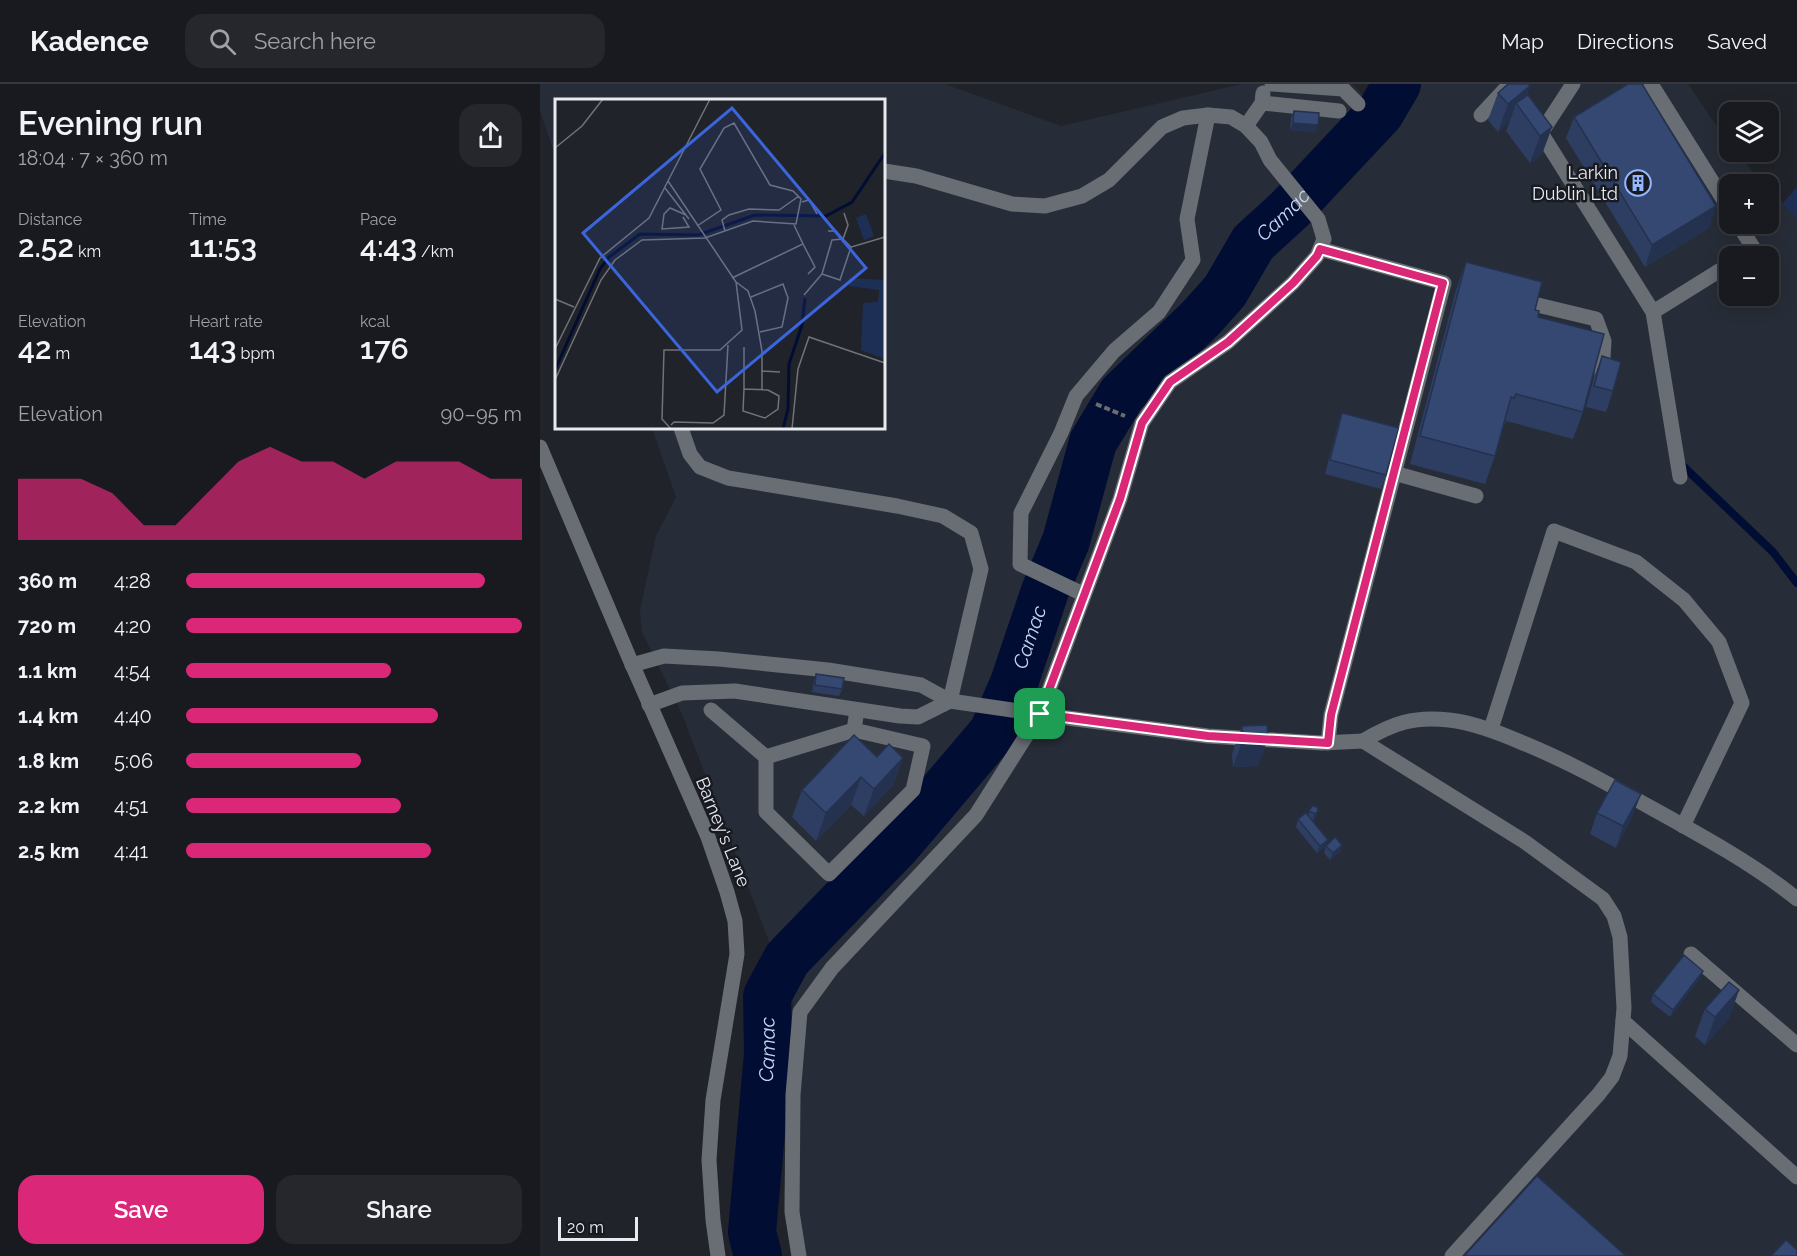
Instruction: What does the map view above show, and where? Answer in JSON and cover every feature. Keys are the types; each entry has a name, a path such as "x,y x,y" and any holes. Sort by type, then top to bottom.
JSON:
{"street":[{"path":"1246,126 1262,103 1264,84"},
{"path":"1272,84 1343,89 1358,104"},
{"path":"1480,115 1510,84"},
{"path":"1573,84 1542,133 1653,312 1680,477"},
{"path":"1651,84 1719,192"},
{"path":"1262,103 1339,111"},
{"path":"1083,594 1020,564 1021,513 1061,433 1076,396 1114,351 1159,312 1193,260 1187,219 1208,115"},
{"path":"799,1256 792,1212 793,1095 800,1012 832,968 976,816 1040,714 1120,499 1142,423 1170,382 1228,342 1293,283 1317,256 1324,239 1318,219 1270,160 1261,142 1246,126 1232,117 1208,115 1183,118 1162,128 1109,180 1082,196 1045,206 1012,204 916,176 885,171"},
{"path":"1320,249 1449,284 1394,473 1331,715 1328,743"},
{"path":"1653,312 1719,271"},
{"path":"1498,296 1596,319 1604,341 1602,374"},
{"path":"681,429 690,454 700,467 728,478 897,506 943,516 971,533 981,569 950,701"},
{"name":"Barney's Lane","path":"540,447 649,705 708,837 735,921 737,954 713,1100 709,1160 718,1256"},
{"path":"1394,473 1476,496"},
{"path":"1491,729 1554,531 1636,562 1684,600 1719,642 1742,703 1683,826"},
{"path":"632,665 664,656 828,670 921,685 950,701 1208,736 1328,743 1363,741 1388,726 1413,719 1450,720 1491,729 1569,762 1683,826 1780,885 1797,899"},
{"path":"649,705 682,693 735,691 918,717 950,701"},
{"path":"711,710 766,758 766,812 829,874 913,790 923,746 854,730 766,758"},
{"path":"854,730 857,710"},
{"path":"1363,741 1525,842 1603,898 1614,916 1620,937 1624,1008 1620,1056 1612,1077 1452,1256"},
{"path":"1691,954 1797,1045"},
{"path":"1623,1021 1797,1177"}],"path":[{"path":"1098,405 1117,412"}],"shaded area":[{"path":"540,84 945,84 1061,126 1242,84 1352,84 1371,103 1385,84 1688,84 1719,129 1719,162 1744,162 1756,174 1719,174 1719,234 1779,234 1779,199 1797,217 1797,1256 791,1256 784,1203 793,1002 775,963 772,949 682,714 642,632 640,610 656,536 676,497 652,429 885,429 885,99 555,99 555,155 540,111"},
{"path":"1797,187 1797,217 1782,204"}],"building":[{"path":"1508,84 1528,84 1530,86 1508,104 1498,93"},
{"name":"Larkin Dublin Ltd","path":"1628,84 1642,84 1716,206 1652,245 1574,117"},
{"path":"1528,95 1552,127 1540,136 1516,103"},
{"path":"1294,111 1319,113 1318,125 1293,123"},
{"path":"1466,262 1542,282 1535,310 1539,311 1538,317 1604,334 1583,412 1516,394 1514,398 1511,397 1495,456 1420,436"},
{"path":"1602,356 1621,362 1613,391 1594,386"},
{"path":"1342,413 1399,428 1386,475 1330,460"},
{"path":"816,674 844,678 842,689 815,685"},
{"path":"1267,725 1268,738 1243,739 1242,726"},
{"path":"854,735 877,757 889,744 903,758 874,789 861,777 826,813 802,790"},
{"path":"1615,780 1641,794 1623,826 1597,813"},
{"path":"1312,806 1317,807 1318,811 1315,814 1309,811"},
{"path":"1306,813 1328,840 1320,846 1298,819"},
{"path":"1335,837 1342,845 1333,853 1326,846"},
{"path":"1684,955 1703,971 1673,1010 1653,994"},
{"path":"1729,982 1739,990 1715,1017 1705,1009"},
{"path":"1537,1176 1626,1256 1464,1256"},
{"path":"1786,1240 1797,1250 1797,1256 1771,1256"}],"waterway":[{"name":"Camac","path":"758,1256 752,1232 768,1054 767,996 787,959 898,844 993,732 1014,683 1045,591 1066,541 1093,442 1122,394 1201,318 1225,291 1253,243 1290,209 1380,113 1397,84"},
{"path":"1684,467 1773,552 1797,583"}],"place":[{"name":"Larkin Dublin Ltd","path":"1638,183"}],"route":[{"path":"1320,249 1443,283 1331,715 1328,743 1208,736 1040,714 1120,499 1142,423 1170,382 1228,342 1293,283 1317,256 1320,249"}]}
